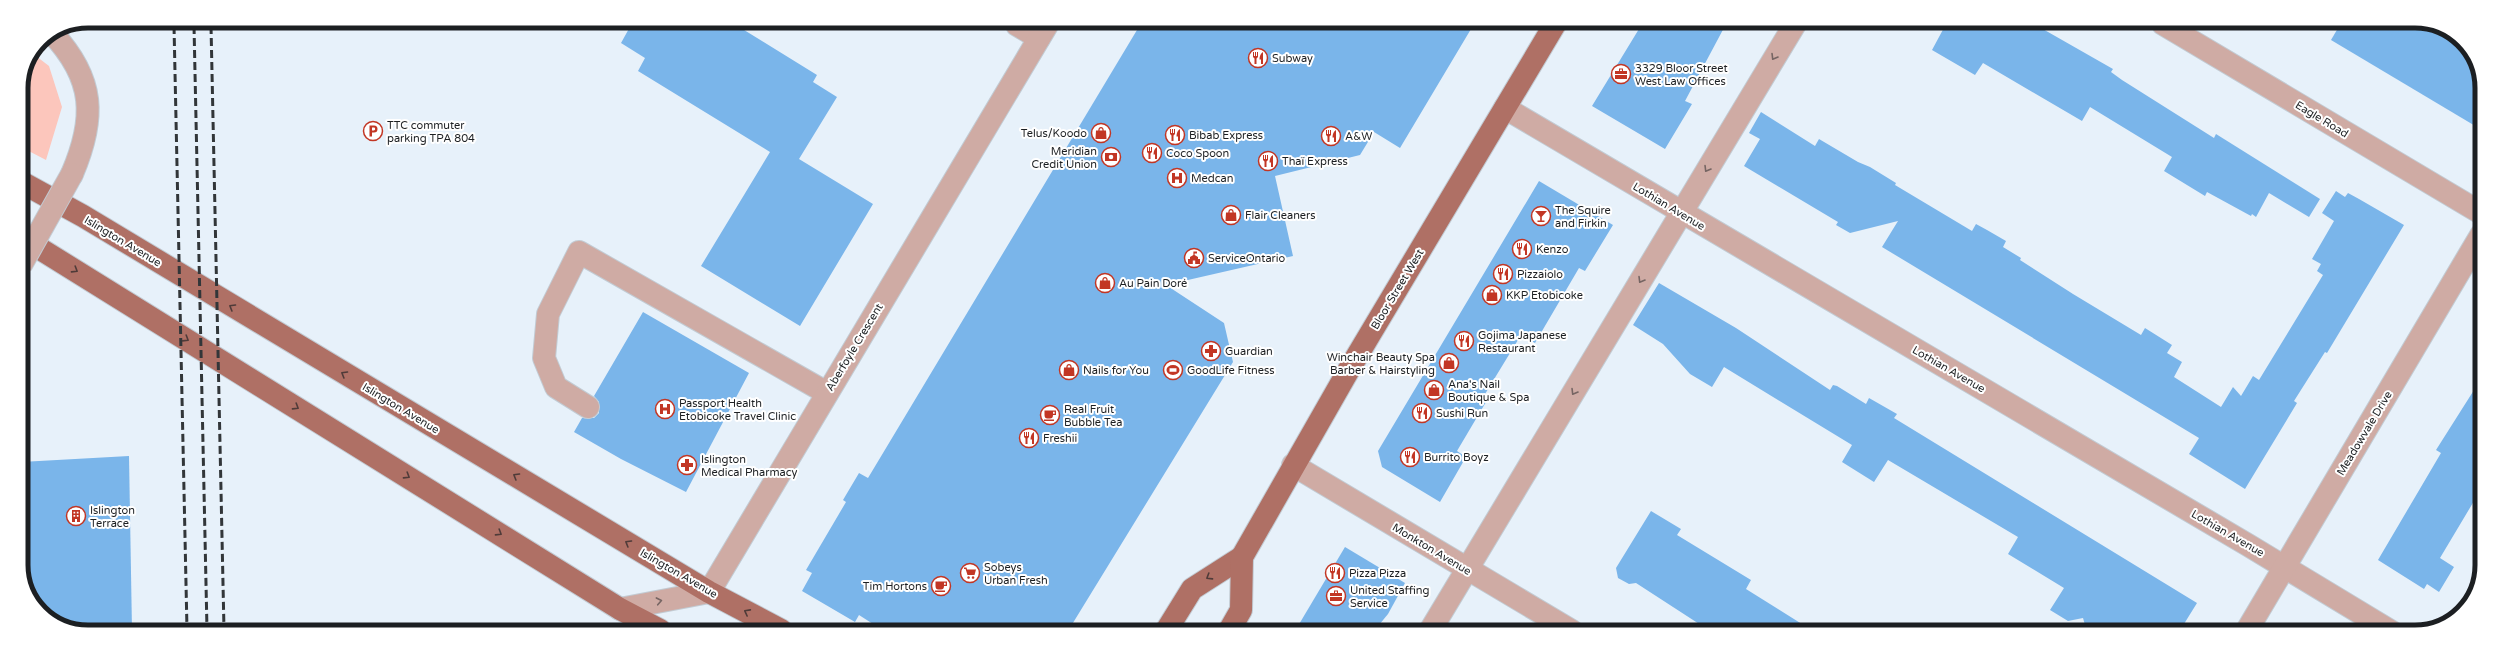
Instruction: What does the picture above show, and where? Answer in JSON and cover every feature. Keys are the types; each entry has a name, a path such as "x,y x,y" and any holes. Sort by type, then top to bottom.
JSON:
{"main road":[{"name":"Bloor Street West","path":"1170,625 1192,588 1242,556 1294,465 1553,28"},
{"name":"Islington Avenue","path":"28,186 83,216 709,592 772,625"},
{"path":"28,241 620,608 651,625"},
{"name":"Bloor Street West","path":"1232,625 1241,610 1242,556"}],"street":[{"path":"1028,28 1043,32"},
{"path":"1434,625 1793,28"},
{"name":"Eagle Road","path":"2170,28 2475,209"},
{"name":"Aberfoyle Crescent","path":"709,592 1043,32"},
{"path":"28,253 72,174 84,145 86,131 85,85 71,56 56,38"},
{"name":"Lothian Avenue","path":"1505,108 1681,213 2285,567 2380,625"},
{"name":"Meadowvale Drive","path":"2250,625 2475,245"},
{"path":"588,407 556,387 544,358 548,314 579,252 827,393"},
{"name":"Monkton Avenue","path":"1294,465 1467,570 1562,625"},
{"path":"620,608 709,592"}],"shaded area":[{"path":"37,57 49,66 62,107 46,160 28,151 29,76"}],"building":[{"path":"629,28 741,28 817,75 813,82 837,97 799,159 873,204 800,326 701,266 770,152 638,71 645,58 621,43"},
{"path":"1138,28 1472,28 1400,148 1374,132 1360,155 1275,176 1293,256 1166,285 1224,323 1233,362 1072,625 875,625 859,615 855,622 802,591 812,573 806,570 846,502 843,500 859,473 868,478"},
{"path":"1640,28 1724,28 1685,101 1692,104 1665,149 1592,106"},
{"path":"1944,28 2041,28 2113,69 2111,72 2122,80 2214,138 2216,134 2320,199 2309,217 2269,193 2256,217 2252,214 2251,216 2207,192 2205,196 2164,171 2172,157 2090,107 2082,121 1983,63 1975,75 1932,50"},
{"path":"2338,28 2415,28 2427,29 2452,40 2465,55 2474,76 2475,126 2331,40"},
{"path":"1761,112 1815,146 1819,139 1858,162 1870,167 1896,183 1895,185 1972,231 1976,224 1987,230 2006,241 2003,247 2021,258 2020,260 2073,294 2141,335 2145,328 2172,345 2167,353 2182,362 2174,377 2221,407 2233,387 2241,396 2253,376 2259,380 2323,275 2317,271 2321,264 2312,259 2334,221 2322,213 2336,191 2345,197 2348,193 2404,225 2327,353 2325,352 2294,401 2297,403 2245,489 2189,454 2199,438 1882,247 1898,221 1850,233 1836,225 1838,222 1744,166 1760,139 1749,133"},
{"path":"1539,181 1613,225 1585,271 1579,268 1535,343 1521,335 1482,399 1486,402 1457,451 1466,457 1440,502 1382,467 1378,451"},
{"path":"1659,283 1736,328 1830,390 1833,385 1837,386 1866,404 1869,398 1897,414 1894,418 2197,603 2183,625 2085,625 2083,618 2068,621 2050,610 2064,588 2008,554 2018,537 1888,460 1874,482 1842,462 1852,445 1724,367 1712,387 1690,374 1663,344 1633,325"},
{"path":"643,312 749,373 686,492 621,459 574,432 582,418 594,418 599,413 599,402 594,396"},
{"path":"2475,388 2475,499 2440,558 2454,567 2439,592 2427,584 2424,589 2378,560 2441,453 2436,450"},
{"name":"Islington Terrace","path":"129,456 132,625 88,625 69,622 51,613 38,598 29,577 28,569 28,462"},
{"path":"1651,511 1681,529 1677,535 1751,580 1746,589 1803,625 1701,625 1636,583 1629,584 1618,578 1616,568"},
{"path":"1345,547 1405,583 1388,614 1379,625 1299,625"}],"railway":[{"path":"174,28 187,625"},
{"path":"194,28 207,625"},
{"path":"211,28 224,625"}],"place":[{"name":"Subway","path":"1258,58"},
{"name":"3329 Bloor Street West Law Offices","path":"1621,74"},
{"name":"TTC commuter parking TPA 804","path":"373,131"},
{"name":"Telus/Koodo","path":"1101,133"},
{"name":"Bibab Express","path":"1175,135"},
{"name":"A&W","path":"1331,136"},
{"name":"Coco Spoon","path":"1152,153"},
{"name":"Meridian Credit Union","path":"1111,157"},
{"name":"Thaï Express","path":"1268,161"},
{"name":"Medcan","path":"1177,178"},
{"name":"Flair Cleaners","path":"1231,215"},
{"name":"The Squire and Firkin","path":"1541,216"},
{"name":"Kenzo","path":"1522,249"},
{"name":"ServiceOntario","path":"1194,258"},
{"name":"Pizzaiolo","path":"1503,274"},
{"name":"Au Pain Doré","path":"1105,283"},
{"name":"KKP Etobicoke","path":"1492,295"},
{"name":"Gojima Japanese Restaurant","path":"1464,341"},
{"name":"Guardian","path":"1211,351"},
{"name":"Winchair Beauty Spa Barber & Hairstyling","path":"1449,363"},
{"name":"Nails for You","path":"1069,370"},
{"name":"GoodLife Fitness","path":"1173,370"},
{"name":"Ana's Nail Boutique & Spa","path":"1434,390"},
{"name":"Passport Health Etobicoke Travel Clinic","path":"665,409"},
{"name":"Sushi Run","path":"1422,413"},
{"name":"Real Fruit Bubble Tea","path":"1050,415"},
{"name":"Freshii","path":"1029,438"},
{"name":"Burrito Boyz","path":"1410,457"},
{"name":"Islington Medical Pharmacy","path":"687,465"},
{"name":"Islington Terrace","path":"76,516"},
{"name":"Sobeys Urban Fresh","path":"970,573"},
{"name":"Pizza Pizza","path":"1335,573"},
{"name":"Tim Hortons","path":"941,586"},
{"name":"United Staffing Service","path":"1336,596"}]}
